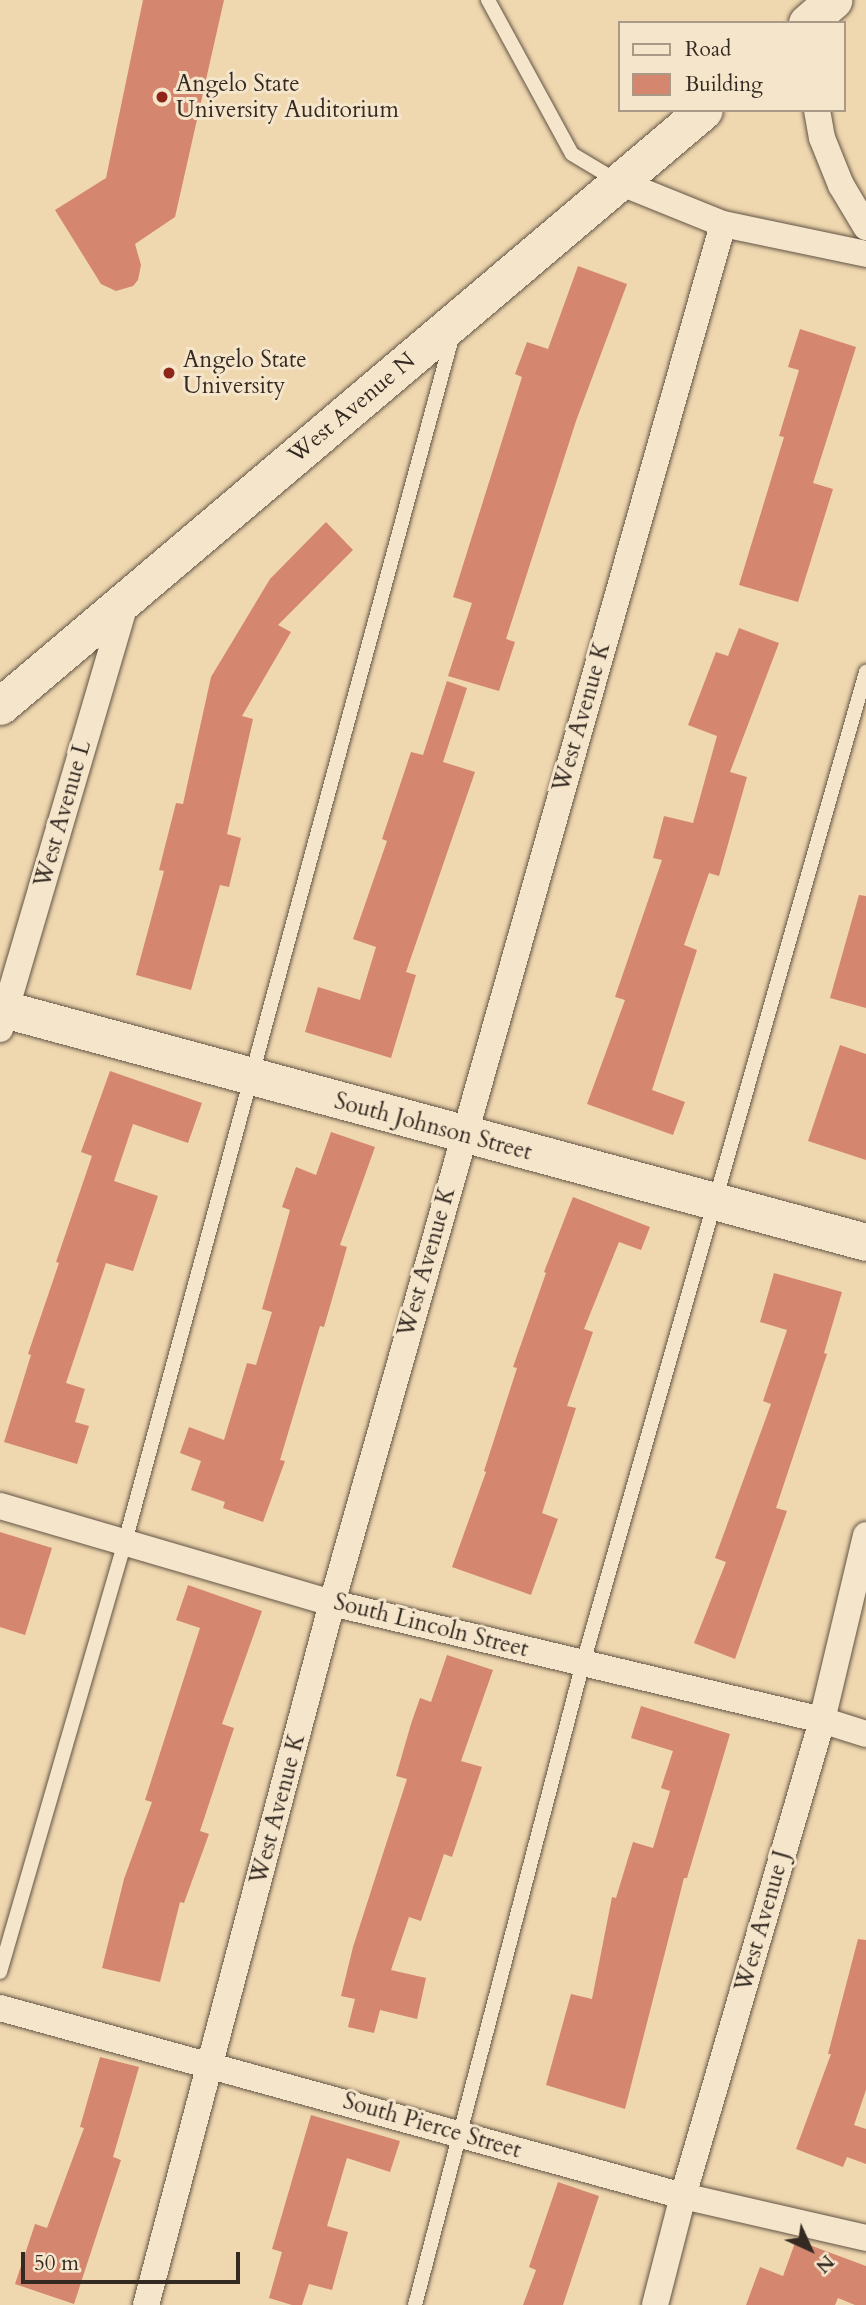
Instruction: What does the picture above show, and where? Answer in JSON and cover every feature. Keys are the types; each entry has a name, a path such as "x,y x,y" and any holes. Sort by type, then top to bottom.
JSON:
{"main road":[{"name":"West Avenue N","path":"0,706 702,112"},
{"name":"South Johnson Street","path":"2,1016 249,1077 866,1242"}],"street":[{"path":"817,112 822,138 841,185 866,227"},
{"path":"619,182 723,224 866,254"},
{"name":"West Avenue K","path":"146,2305 332,1603 723,224"},
{"name":"West Avenue L","path":"2,1016 127,598"},
{"name":"South Lincoln Street","path":"0,1506 332,1603 822,1720 866,1734"},
{"name":"West Avenue J","path":"655,2305 683,2196 822,1720 866,1535"},
{"name":"South Pierce Street","path":"0,2008 683,2196 866,2238"}],"lane":[{"path":"488,0 572,154 619,182"},
{"path":"0,1972 125,1542 457,318"},
{"path":"415,2305 583,1663 866,672"}],"building":[{"name":"Angelo State University Auditorium","path":"143,0 224,0 175,217 135,244 141,265 138,280 133,286 116,291 101,284 55,210 106,178"},
{"path":"578,266 627,284 576,421 506,639 515,642 499,691 448,676 472,603 453,597 522,377 515,374 527,342 548,349"},
{"path":"800,329 856,347 813,483 833,489 798,602 739,585 784,437 779,436 799,370 788,367"},
{"path":"326,522 353,550 278,625 291,632 242,716 253,719 227,834 241,838 229,887 220,885 191,990 136,975 164,871 159,870 176,803 183,804 211,677 270,579"},
{"path":"739,628 779,643 730,772 747,777 719,876 709,873 684,945 697,950 652,1090 685,1102 673,1135 587,1104 625,1000 615,997 662,860 653,858 664,816 693,823 717,736 688,725 716,652 728,656"},
{"path":"447,681 467,688 443,762 475,772 406,972 416,975 391,1058 305,1032 318,987 360,1000 376,947 353,939 387,841 382,839 411,752 423,755"},
{"path":"859,895 866,896 866,1008 830,998"},
{"path":"840,1045 866,1054 866,1160 808,1141"},
{"path":"110,1071 202,1103 188,1143 133,1124 114,1181 158,1196 133,1271 106,1263 66,1383 85,1389 75,1422 89,1426 77,1464 4,1442 31,1355 28,1354 59,1263 56,1262 92,1156 81,1152"},
{"path":"331,1132 375,1147 340,1245 347,1247 280,1460 285,1461 263,1522 223,1508 225,1502 191,1490 201,1461 180,1453 189,1427 224,1440 247,1363 256,1365 272,1312 262,1309 290,1210 282,1207 296,1167 316,1175"},
{"path":"573,1197 650,1227 641,1250 619,1242 584,1329 593,1332 567,1406 576,1408 542,1513 558,1519 531,1595 452,1567 486,1472 484,1471 517,1368 513,1367 546,1273 544,1272"},
{"path":"774,1273 842,1292 824,1353 827,1354 776,1508 787,1511 735,1659 694,1643 726,1562 715,1558 771,1404 763,1401 787,1330 760,1322"},
{"path":"0,1532 52,1548 25,1635 0,1627"},
{"path":"188,1585 262,1611 222,1724 234,1728 200,1831 209,1834 184,1903 180,1902 160,1982 102,1968 124,1879 152,1802 145,1800 200,1628 176,1620"},
{"path":"447,1655 493,1670 461,1761 482,1767 452,1857 444,1854 421,1921 409,1917 391,1970 426,1978 417,2019 380,2010 374,2033 348,2027 355,1999 341,1996 353,1947 407,1779 396,1776 411,1724 420,1698 431,1702"},
{"path":"641,1706 730,1734 687,1878 684,1878 625,2109 546,2085 571,1994 592,1999 612,1897 616,1898 633,1842 653,1848 670,1791 661,1788 673,1751 631,1738"},
{"path":"858,1939 866,1940 866,2090 854,2125 866,2129 866,2164 847,2157 843,2167 796,2149 831,2054 828,2054"},
{"path":"100,2057 139,2067 113,2157 121,2160 74,2304 15,2284 35,2224 47,2228 84,2128 80,2127"},
{"path":"311,2115 400,2141 390,2172 347,2158 327,2226 348,2232 332,2290 309,2284 302,2305 292,2305 269,2298 282,2252 272,2249"},
{"path":"558,2182 599,2196 563,2305 523,2305 536,2270 529,2267"},
{"path":"796,2240 866,2266 866,2305 855,2305 838,2298 835,2305 746,2305 760,2267 783,2276"}],"place":[{"name":"Angelo State University Auditorium","path":"162,97"},
{"name":"Angelo State University","path":"169,373"}]}
